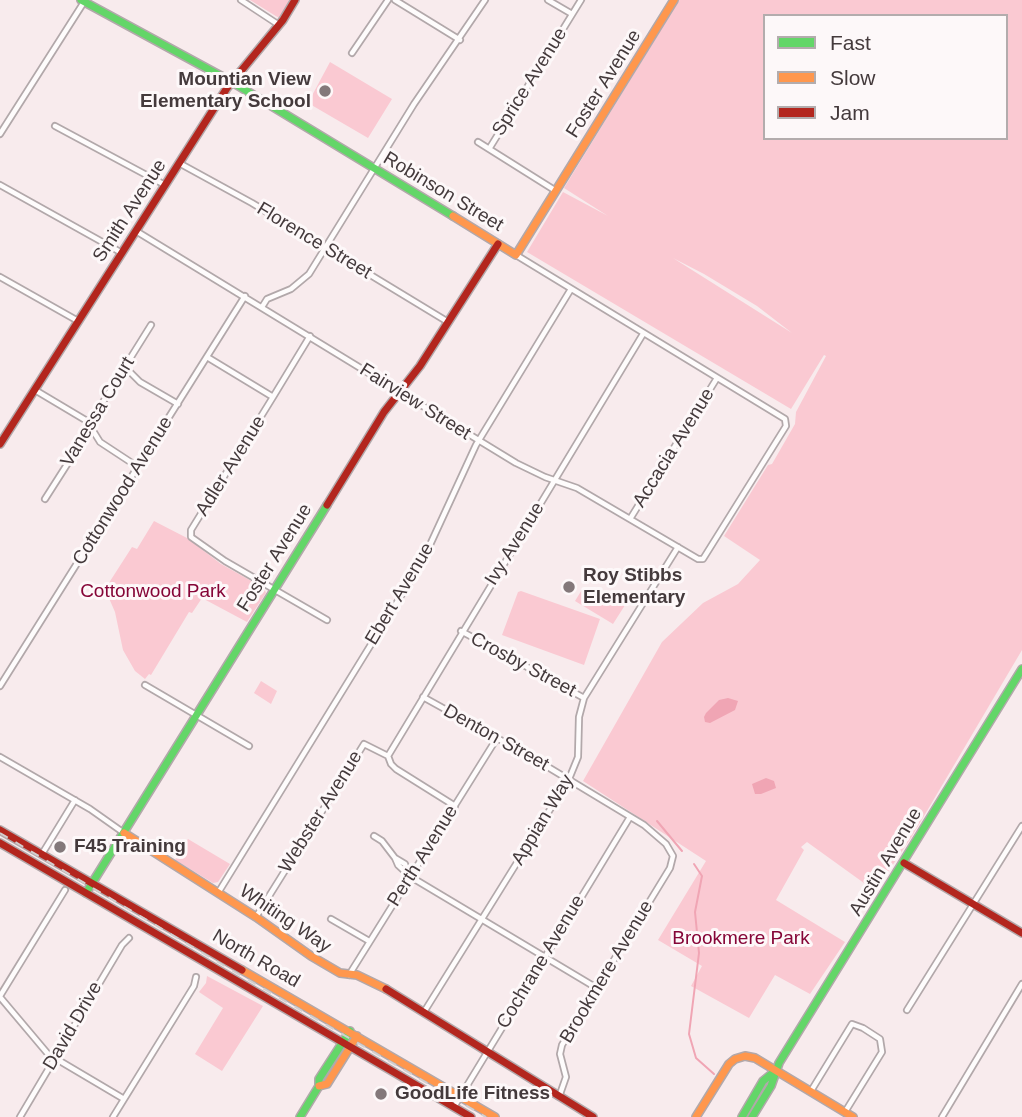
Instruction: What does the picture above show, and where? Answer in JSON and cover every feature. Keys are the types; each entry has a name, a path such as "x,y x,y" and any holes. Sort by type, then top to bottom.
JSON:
{"street":[{"path":"241,0 279,24"},
{"name":"Smith Avenue","path":"0,444 232,82 295,0"},
{"path":"352,53 388,0"},
{"path":"395,0 460,40"},
{"path":"262,307 271,297 300,282 309,274 414,104 485,0"},
{"name":"Sprice Avenue","path":"548,0 572,15"},
{"name":"Sprice Avenue","path":"489,149 581,0"},
{"name":"Foster Avenue","path":"516,255 674,0"},
{"path":"0,134 83,1"},
{"name":"Robinson Street","path":"83,1 232,82 643,334 784,417 786,426 702,560"},
{"path":"55,126 165,185"},
{"name":"Sprice Avenue","path":"478,142 556,191"},
{"name":"Florence Street","path":"179,163 326,247 448,322"},
{"path":"0,185 122,253"},
{"name":"Fairview Street","path":"136,231 478,441 523,467 577,488 702,560"},
{"name":"Foster Avenue","path":"86,893 374,428 420,366 498,244"},
{"path":"0,278 78,321"},
{"name":"Ebert Avenue","path":"218,893 423,560 478,441 571,289"},
{"name":"Cottonwood Avenue","path":"0,686 244,296"},
{"name":"Vanessa Court","path":"45,499 92,430 93,418 151,326"},
{"name":"Ivy Avenue","path":"388,756 461,631 643,334"},
{"name":"Adler Avenue","path":"274,589 225,561 190,535 310,337"},
{"name":"Adler Avenue","path":"207,357 273,397"},
{"path":"125,367 140,382 177,404"},
{"name":"Accacia Avenue","path":"630,519 717,378"},
{"path":"34,390 87,421 102,444 138,467"},
{"name":"Appian Way","path":"424,1012 569,779 578,757 579,717 584,698 678,547"},
{"path":"274,589 327,620"},
{"name":"Crosby Street","path":"461,631 584,698"},
{"name":"Austin Avenue","path":"742,1117 763,1081 775,1070 1022,669"},
{"path":"145,685 249,746"},
{"name":"Denton Street","path":"423,697 569,779 658,836 671,851"},
{"name":"Perth Avenue","path":"349,975 497,738"},
{"name":"Webster Avenue","path":"256,917 364,744 388,756"},
{"path":"388,756 396,769 455,806"},
{"name":"Whiting Way","path":"0,757 75,800 256,917 311,956 340,973 358,975 376,983 593,1117"},
{"path":"42,854 75,800"},
{"name":"Cochrane Avenue","path":"454,1107 630,817"},
{"path":"907,1010 1022,826"},
{"name":"North Road","path":"0,830 495,1117"},
{"path":"374,836 382,841 395,858 405,864 409,875 595,987"},
{"name":"North Road","path":"0,843 471,1117"},
{"name":"Brookmere Avenue","path":"559,1097 566,1077 560,1047 670,868 673,861 671,851"},
{"path":"904,863 1022,933"},
{"path":"65,890 0,996 48,1054 124,1099"},
{"path":"331,919 369,941"},
{"name":"David Drive","path":"20,1117 121,944 129,938"},
{"path":"113,1117 194,986 196,977"},
{"path":"942,1117 1022,985"},
{"path":"810,1092 852,1024 880,1039 882,1052 845,1112"},
{"path":"300,1117 319,1086 327,1084 353,1033"},
{"path":"696,1117 726,1068 735,1059 751,1057 853,1117"},
{"name":"Austin Avenue","path":"752,1117 771,1086 775,1070"}],"green space":[{"path":"250,0 291,0 279,18"},
{"name":"Brookmere Park","path":"679,0 1022,0 1022,650 911,838 875,891 807,842 801,847 804,850 776,900 845,942 810,994 775,975 749,1018 691,986 702,966 658,940 706,861 583,781 662,642 703,603 738,584 760,560 724,536 795,424 796,412 826,356 824,355 791,409 527,252 563,192 608,216 564,188","holes":["673,258 757,306 792,333"]},
{"path":"330,62 392,99 368,138 308,103"},
{"name":"Cottonwood Park","path":"154,521 187,538 221,564 264,588 266,593 247,622 202,598 192,613 189,612 151,675 145,679 135,671 123,650 115,612 105,589 132,547 137,549"},
{"path":"583,588 607,603 613,593 627,602 613,624 575,601"},
{"path":"518,592 600,619 584,665 502,635"},
{"path":"261,681 277,691 271,704 254,693"},
{"path":"188,839 230,864 218,882 213,883 175,860"},
{"path":"207,976 263,1006 222,1071 195,1054 223,1008 199,992 206,983"}],"shaded area":[{"path":"728,698 738,701 735,710 710,723 705,722 706,713 719,700"},
{"path":"766,778 774,781 776,788 755,794 752,784"}],"waterway":[{"path":"657,821 682,851"},
{"path":"694,864 702,876 695,912 699,953 689,1034 696,1058 714,1074"}],"railway":[{"path":"0,833 486,1117"}],"traffic: fast":[{"path":"81,0 232,82 453,216"},
{"path":"86,893 327,505"},
{"path":"752,1117 771,1086 779,1063 1022,669"},
{"path":"300,1117 319,1086 319,1079 350,1031"},
{"path":"742,1117 763,1081 774,1072"}],"traffic: slow":[{"path":"453,216 516,255 674,0"},
{"path":"124,833 256,917 311,956 340,973 357,975 386,989"},
{"path":"242,970 495,1117"},
{"path":"319,1086 327,1084 357,1036"},
{"path":"696,1117 729,1064 745,1056 755,1058 853,1117"}],"traffic: jam":[{"path":"0,444 227,88 283,20 295,0"},
{"path":"327,505 384,412 420,366 498,244"},
{"path":"0,830 242,970"},
{"path":"0,843 471,1117"},
{"path":"904,863 1022,933"},
{"path":"386,989 593,1117"}],"place":[{"name":"Mountian View Elementary School","path":"325,91"},
{"name":"Roy Stibbs Elementary","path":"569,587"},
{"name":"F45 Training","path":"60,847"},
{"name":"GoodLife Fitness","path":"381,1094"}]}
